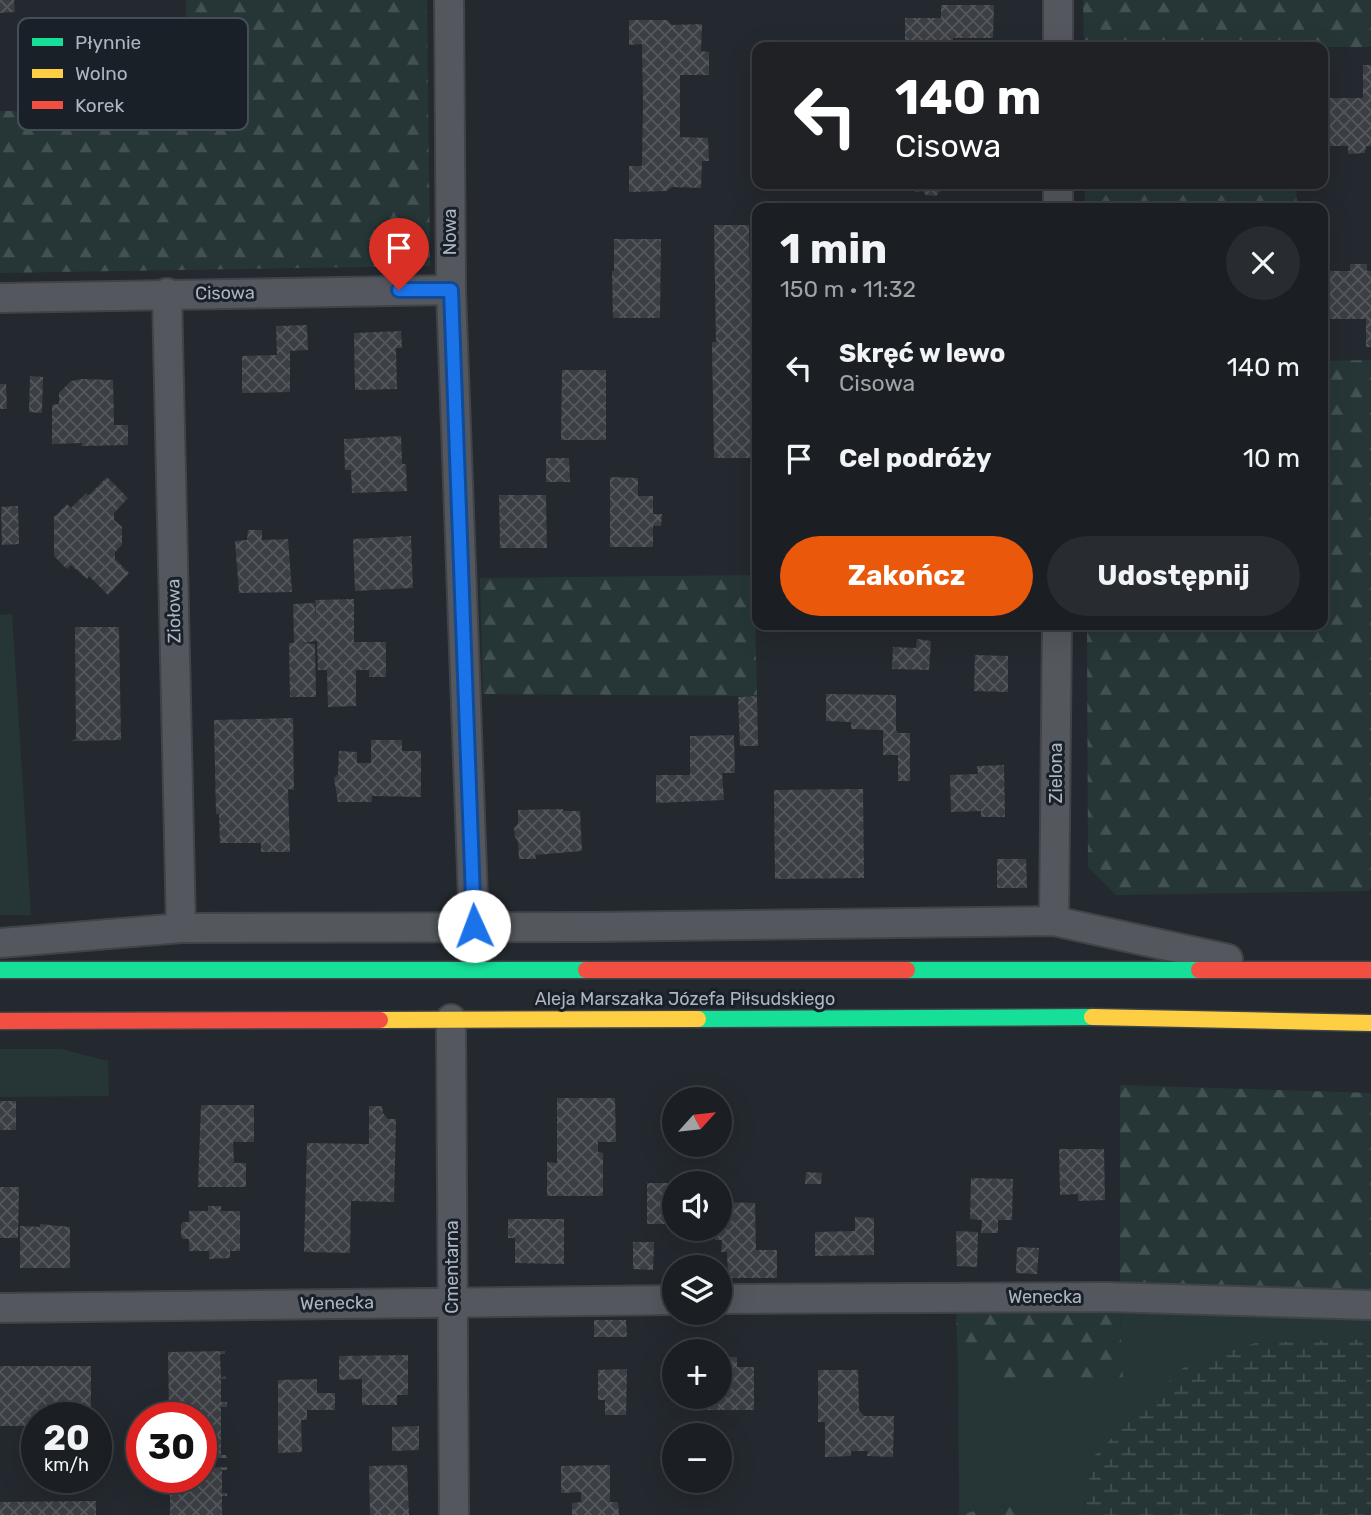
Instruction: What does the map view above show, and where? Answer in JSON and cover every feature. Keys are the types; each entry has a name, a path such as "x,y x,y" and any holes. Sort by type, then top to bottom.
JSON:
{"main road":[{"name":"Aleja Marszałka Józefa Piłsudskiego","path":"0,970 1371,970"},
{"name":"Aleja Marszałka Józefa Piłsudskiego","path":"0,1021 1141,1017 1371,1023"}],"street":[{"name":"Nowa","path":"449,0 451,290 474,926"},
{"path":"1058,0 1058,42"},
{"name":"Cisowa","path":"0,298 451,290"},
{"name":"Ziołowa","path":"167,293 181,928"},
{"name":"Zielona","path":"1054,921 1056,630"},
{"path":"0,943 181,928 594,928 1054,921 1280,970"},
{"name":"Cmentarna","path":"451,1019 454,1515"},
{"name":"Wenecka","path":"732,1299 1107,1297 1371,1305"},
{"name":"Wenecka","path":"0,1308 662,1300"}],"green space":[{"path":"186,0 427,0 430,266 0,273 0,111 18,111 18,130 248,130 248,18 186,18"},
{"path":"1083,0 1371,0 1371,47 1328,47 1328,42 1084,42"},
{"path":"1085,189 1296,189 1297,203 1085,203"},
{"path":"1371,360 1371,889 1116,895 1088,867 1087,630 1328,630 1328,361"},
{"path":"752,575 752,630 755,630 757,696 483,694 480,578"},
{"path":"12,614 31,915 0,915 0,615"},
{"path":"0,1049 61,1049 108,1061 109,1096 0,1097"},
{"path":"1120,1085 1371,1093 1371,1289 1120,1284"},
{"path":"956,1309 1120,1311 1123,1378 1036,1383 1004,1379 958,1363"},
{"path":"1120,1311 1371,1317 1371,1341 1351,1339 1255,1343 1094,1456 1082,1515 1043,1515 1025,1508 998,1505 959,1515 958,1363 1004,1379 1123,1378"},
{"path":"1351,1339 1371,1341 1371,1515 1082,1515 1094,1456 1185,1366 1255,1343"},
{"path":"998,1505 1025,1508 1043,1515 959,1515"}],"building":[{"path":"0,0 14,0 15,12 0,13"},
{"path":"941,5 994,5 993,38 953,38 953,42 904,42 905,18 941,18"},
{"path":"629,20 667,20 672,25 702,24 701,51 709,52 709,75 680,75 680,137 708,138 709,161 702,161 701,188 672,187 666,191 629,192 629,166 642,166 643,104 642,44 629,45"},
{"path":"1363,65 1371,65 1371,146 1366,146 1365,153 1348,154 1348,146 1328,146 1328,98 1363,98"},
{"path":"915,189 954,189 940,191 936,196 926,195 922,191 915,192"},
{"path":"714,225 749,225 752,458 714,458 712,342 716,342"},
{"path":"614,239 661,239 660,318 613,318"},
{"path":"1350,264 1367,264 1367,271 1371,271 1371,347 1366,347 1366,319 1328,319 1328,271 1350,271"},
{"path":"307,325 308,350 290,351 290,392 242,393 242,356 277,355 276,326"},
{"path":"401,331 402,348 396,348 397,389 355,390 354,333"},
{"path":"562,370 606,370 606,440 561,440"},
{"path":"30,376 43,377 42,413 29,412"},
{"path":"113,380 114,425 128,425 128,445 52,444 52,405 59,404 59,393 71,381"},
{"path":"0,384 6,384 7,409 0,409"},
{"path":"401,436 407,491 352,493 351,470 345,470 344,439"},
{"path":"546,458 569,458 570,482 546,482"},
{"path":"107,477 128,498 114,513 114,520 122,527 122,545 115,552 115,559 129,573 108,595 89,576 87,579 71,565 67,569 54,556 54,517 67,504 71,508 86,493 88,496"},
{"path":"610,477 638,478 638,496 653,496 653,514 662,514 661,526 653,526 653,547 610,547"},
{"path":"499,495 546,495 547,548 500,548"},
{"path":"18,506 19,544 2,545 1,507"},
{"path":"248,530 262,530 262,540 288,539 292,592 239,593 235,541 247,540"},
{"path":"411,536 413,588 355,591 353,539"},
{"path":"354,599 354,642 386,642 386,677 369,677 369,670 356,670 356,706 328,707 327,670 318,670 317,641 302,643 315,644 316,697 290,697 289,643 294,643 293,604 314,603 316,616 315,600"},
{"path":"75,627 119,627 121,740 71,741 76,739"},
{"path":"917,639 931,641 929,670 892,669 893,647 916,648"},
{"path":"975,655 1008,656 1008,692 974,691"},
{"path":"826,694 896,695 896,730 898,733 910,733 910,781 898,781 898,755 883,755 883,730 851,729 851,722 826,721"},
{"path":"757,696 758,746 740,746 738,697"},
{"path":"293,718 294,790 288,789 290,852 261,852 261,843 220,843 219,814 216,814 214,720"},
{"path":"734,735 735,773 722,773 724,800 656,803 656,775 690,775 690,736"},
{"path":"371,740 402,740 402,751 421,751 421,797 372,796 372,802 338,802 334,778 338,774 339,751 357,752 357,763 371,763"},
{"path":"1004,765 1005,817 981,817 981,811 951,812 950,775 978,774 977,766"},
{"path":"863,789 864,878 775,879 774,790"},
{"path":"518,810 580,811 582,851 535,855 536,859 519,859 514,828 518,824"},
{"path":"997,859 1026,859 1027,888 997,888"},
{"path":"557,1098 615,1098 616,1142 598,1142 598,1152 603,1153 603,1196 547,1196 547,1162 557,1163"},
{"path":"0,1101 16,1101 16,1130 0,1130"},
{"path":"201,1105 254,1105 254,1142 233,1142 234,1163 246,1163 246,1187 198,1187"},
{"path":"369,1106 382,1106 388,1119 396,1119 394,1202 351,1201 350,1253 304,1252 307,1143 369,1144"},
{"path":"1059,1149 1104,1149 1105,1200 1078,1201 1078,1194 1060,1195"},
{"path":"806,1172 822,1173 821,1184 805,1184"},
{"path":"971,1178 1013,1179 1012,1220 998,1220 998,1233 981,1233 982,1220 970,1219"},
{"path":"647,1183 662,1183 662,1224 647,1224"},
{"path":"0,1187 19,1187 18,1238 0,1238"},
{"path":"732,1202 755,1203 756,1250 777,1250 777,1278 732,1278 732,1255 721,1252 722,1241 732,1241"},
{"path":"208,1206 221,1206 221,1211 240,1211 240,1251 230,1251 230,1258 209,1259 209,1251 189,1251 189,1239 183,1239 181,1236 181,1225 183,1222 189,1222 189,1211 208,1211"},
{"path":"855,1217 874,1218 874,1255 815,1256 815,1232 855,1231"},
{"path":"508,1219 564,1219 564,1264 515,1263 515,1238 508,1238"},
{"path":"40,1224 70,1227 70,1268 20,1268 20,1226 40,1227"},
{"path":"956,1231 978,1232 977,1267 957,1266"},
{"path":"633,1242 654,1242 653,1270 633,1269"},
{"path":"1017,1247 1039,1248 1037,1274 1016,1273"},
{"path":"594,1320 626,1320 627,1337 594,1337"},
{"path":"225,1351 225,1354 220,1354 221,1377 226,1376 226,1379 221,1379 221,1402 227,1402 227,1407 221,1407 221,1455 226,1455 227,1458 217,1458 217,1402 169,1402 168,1352"},
{"path":"408,1355 408,1395 397,1395 397,1405 362,1405 362,1379 339,1380 339,1356"},
{"path":"732,1357 737,1357 737,1367 754,1367 754,1410 706,1410 732,1409"},
{"path":"0,1366 91,1366 91,1402 21,1402 21,1426 0,1426"},
{"path":"627,1369 626,1415 605,1415 605,1400 598,1400 598,1370"},
{"path":"818,1370 858,1370 859,1410 864,1416 894,1416 893,1457 867,1456 868,1451 851,1451 851,1456 825,1457 825,1422 818,1422"},
{"path":"317,1379 317,1393 335,1393 335,1410 307,1410 307,1420 301,1420 302,1452 278,1453 278,1380"},
{"path":"419,1426 419,1450 392,1451 392,1427"},
{"path":"407,1465 409,1515 370,1515 369,1466"},
{"path":"610,1465 610,1502 618,1502 619,1515 572,1515 572,1503 581,1502 581,1492 561,1493 561,1466"},
{"path":"217,1467 227,1467 227,1470 222,1470 222,1493 227,1493 227,1496 222,1496 222,1515 170,1515 170,1493 217,1493"},
{"path":"96,1501 96,1515 0,1515 0,1502"}],"traffic: fast":[{"path":"0,970 586,970"},
{"path":"907,970 1199,970"},
{"path":"698,1019 1092,1017"}],"traffic: slow":[{"path":"1092,1017 1371,1023"},
{"path":"380,1020 698,1019"}],"traffic: jam":[{"path":"586,970 907,970"},
{"path":"1199,970 1371,970"},
{"path":"0,1021 380,1020"}],"route":[{"path":"399,290 451,290 474,926"}]}
